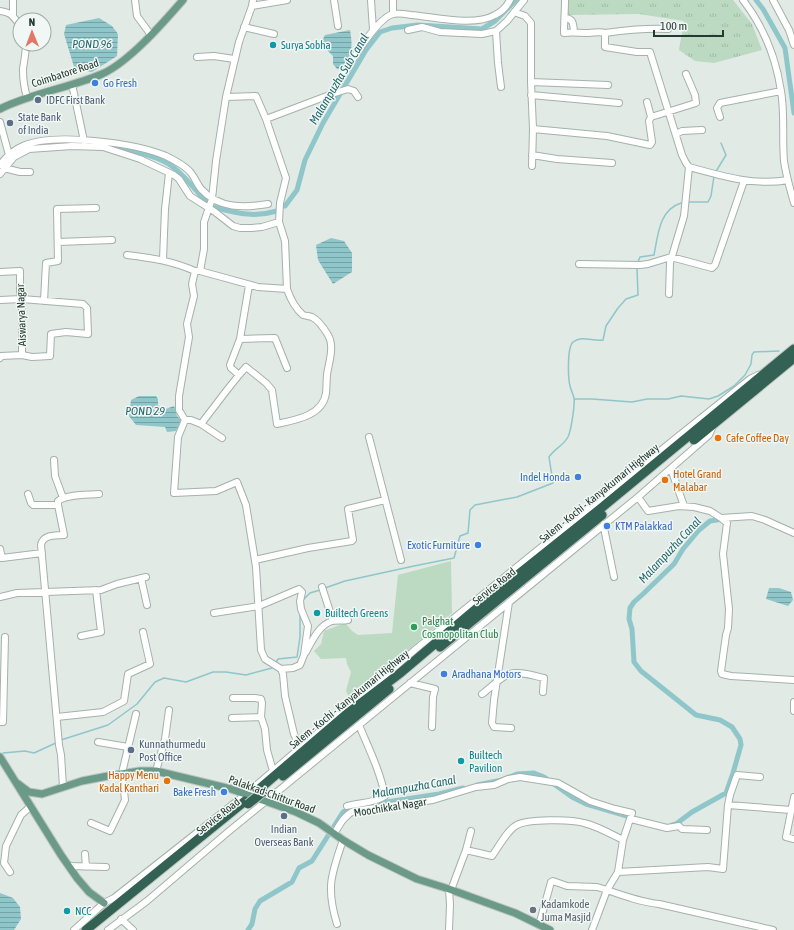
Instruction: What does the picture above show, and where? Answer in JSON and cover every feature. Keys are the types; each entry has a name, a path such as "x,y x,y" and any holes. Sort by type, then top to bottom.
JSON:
{"highway":[{"name":"Salem - Kochi - Kanyakumari Highway","path":"263,794 349,712 399,674 496,592 611,500 794,349"},
{"name":"Salem - Kochi - Kanyakumari Highway","path":"86,930 246,800 263,794 714,424 792,362"},
{"name":"Salem - Kochi - Kanyakumari Highway","path":"96,930 246,800"}],"main road":[{"name":"Coimbatore Road","path":"0,109 27,97 102,74 118,65 151,35 183,0"},
{"name":"Palakkad-Chittur Road","path":"0,757 69,866 89,892 104,903"},
{"name":"Palakkad-Chittur Road","path":"17,783 29,792 42,794 82,781 122,773 156,771 202,782 246,800 263,794 319,823 343,840 388,866 417,879 515,913 550,930"}],"street":[{"path":"13,0 13,12"},
{"path":"135,0 137,16 151,35"},
{"path":"185,420 179,410 179,387 189,337 187,324 194,296 192,284 198,271 204,249 204,222 212,199 216,161 226,97 234,59 252,3 287,0"},
{"path":"334,0 338,26"},
{"path":"371,0 373,30"},
{"path":"393,0 393,14"},
{"path":"332,94 355,55 373,30 393,14 448,19 485,19 496,15 510,0"},
{"path":"408,30 422,27 440,32 482,34 496,31 507,21 524,0"},
{"path":"565,0 564,33 605,33 632,29 668,29"},
{"path":"743,0 757,20 767,41 776,67 781,91 784,162 794,203"},
{"path":"773,0 789,30 794,45"},
{"path":"0,11 12,15"},
{"path":"514,12 525,16 531,23 531,95 533,129 532,166"},
{"path":"565,18 570,18 573,21 574,32"},
{"path":"244,27 274,34"},
{"path":"496,31 501,87"},
{"path":"605,33 605,47 637,52 650,52 676,134 686,163 689,167 684,216 670,263 669,294"},
{"path":"26,52 23,68 23,82 27,97"},
{"path":"197,57 214,56 234,59"},
{"path":"651,118 696,103 686,74"},
{"path":"531,82 608,85"},
{"path":"72,84 84,141"},
{"path":"266,119 332,94 348,90 354,91 358,97"},
{"path":"720,117 717,108 720,103 781,91"},
{"path":"531,95 619,103"},
{"path":"201,424 246,367 266,382 272,390 277,424 308,416 323,403 326,394 326,374 331,346 329,337 322,326 313,318 304,315 291,301 287,289 284,241 279,222 280,203 286,178 266,119 256,96 226,97"},
{"path":"533,129 607,136 650,145 652,142 649,121 651,118 647,102"},
{"path":"0,122 10,155"},
{"path":"676,134 682,131 702,130"},
{"path":"1,170 10,155 22,146 36,141 112,142 166,156 191,172 197,184 212,199 223,204 251,207 268,204"},
{"path":"1,170 14,157 29,149 46,147 103,147 140,158 174,175 179,179 190,196 233,226 240,228 262,227 279,222"},
{"path":"532,155 556,160 612,163"},
{"path":"689,167 744,181 774,182 788,180"},
{"path":"1,170 30,172"},
{"path":"163,260 165,209 169,173"},
{"path":"579,264 640,265 671,258 712,268 715,265 744,181"},
{"path":"44,301 46,263 58,261 57,209 96,208"},
{"path":"58,242 112,240"},
{"path":"128,255 177,263 198,271 248,285 287,289"},
{"name":"Aiswarya Nagar","path":"0,272 20,271 20,292 22,299 22,356 1,356 0,358"},
{"path":"239,375 231,368 230,365 240,339 248,285"},
{"path":"0,300 22,299 86,305 88,334 66,332 51,334 50,356 22,356"},
{"path":"240,339 275,338 287,368"},
{"name":"Service Road","path":"74,930 104,903 114,898 246,800 273,771 417,648 750,379 770,369"},
{"path":"185,420 191,420 201,424 222,438"},
{"path":"185,420 178,436 174,493 216,491 237,482 246,505 255,560 261,650 265,659 283,674 285,696 289,715 294,734 300,748"},
{"name":"Service Road","path":"108,930 147,901 263,794 359,725 638,497 709,435 714,424"},
{"path":"369,437 401,560"},
{"path":"54,460 56,476 63,498"},
{"path":"671,469 684,506"},
{"path":"28,494 33,505 58,505"},
{"path":"63,787 45,593 42,540 46,537 64,535 58,502 69,496 99,494"},
{"path":"638,497 648,510 679,506 694,507 710,511 728,523 723,554 729,609 728,628 721,671 722,674 731,676 794,680"},
{"path":"255,560 308,548 352,541 348,509 385,500"},
{"path":"721,518 752,516 794,533"},
{"path":"604,524 614,577"},
{"path":"0,549 2,558 42,553"},
{"path":"0,597 17,593 96,590 143,577 148,605"},
{"path":"322,587 332,621"},
{"path":"214,613 259,606 299,589 302,592 300,601 301,609 308,626 304,655"},
{"path":"81,636 101,632 96,590"},
{"path":"509,602 492,723 494,727 511,728"},
{"path":"276,667 293,668 300,665 304,655 319,630 332,621 348,620"},
{"path":"57,717 103,712 124,701 128,674 150,664 143,632"},
{"path":"0,722 3,722 5,638"},
{"path":"482,694 508,674 515,673 544,678 543,692"},
{"path":"410,683 435,689 433,697 432,727"},
{"path":"233,698 260,699 262,703 261,717 265,729 267,750 273,771"},
{"path":"794,702 794,711"},
{"path":"156,771 165,739 169,710"},
{"path":"91,823 110,831 125,800 122,773 133,732 136,714"},
{"path":"232,718 261,717"},
{"path":"359,725 381,778 387,807"},
{"path":"98,742 128,747"},
{"path":"618,872 708,867 723,869 728,805 737,775 760,777"},
{"name":"Moochikkal Nagar","path":"334,834 349,813 354,811 433,800 456,792 476,787 494,785 508,779 520,777 558,783 590,801 667,828 679,826 682,829 707,830"},
{"path":"346,806 370,803 384,796"},
{"path":"794,797 786,837 794,839"},
{"path":"728,805 791,810"},
{"path":"10,872 4,863 6,846 21,815 31,806"},
{"path":"592,930 607,890 618,872 623,840 631,816"},
{"path":"466,850 492,856 515,825 524,822 552,820 583,823 623,840"},
{"path":"449,930 450,890 466,850 471,831"},
{"path":"337,924 331,904 330,890 333,868 343,840"},
{"path":"85,854 86,867"},
{"path":"69,866 106,867"},
{"path":"539,925 550,884 553,881 567,886 597,887 647,903 673,907 773,930"},
{"path":"121,919 133,930"}],"green space":[{"path":"568,0 733,0 752,24 762,50 714,63 695,61 679,50 684,21 639,14 565,15"},
{"name":"Palghat Cosmopolitan Club","path":"451,561 452,613 350,699 346,691 351,672 346,658 321,659 314,651 321,644 324,631 345,623 358,635 392,633 398,575"}],"water":[{"name":"POND 96","path":"99,18 112,26 118,34 117,56 92,72 75,70 64,34 66,25"},
{"path":"350,30 350,54 343,68 337,69 333,64 333,56 327,50 322,41 325,35"},
{"path":"331,238 344,241 352,253 352,272 333,284 318,260 316,245"},
{"name":"POND 29","path":"139,396 156,396 158,399 158,405 163,410 174,406 177,416 181,420 176,431 167,432 165,427 136,425 129,416 131,400"},
{"path":"769,588 779,588 791,592 793,600 788,606 766,599"},
{"path":"0,893 13,898 20,907 21,919 14,930 0,930"}],"waterway":[{"name":"Malampuzha Sub Canal","path":"285,206 297,190 305,160 323,123 366,50 380,32 392,28 418,25 482,29 495,21 516,0"},
{"path":"756,0 763,9 785,48 794,113"},
{"path":"715,173 726,155 721,143"},
{"name":"Malampuzha Sub Canal","path":"108,146 142,154 167,163 182,175 207,203"},
{"path":"688,202 708,202 711,196 714,176"},
{"path":"637,264 640,257 654,255 658,232 664,217 674,206 681,203"},
{"name":"Malampuzha Sub Canal","path":"213,207 245,214 260,214 277,211"},
{"path":"325,588 345,581 454,558 460,536 468,533 470,510 475,505 517,497 553,483 549,457 564,443 568,437 573,412 574,398 570,386 568,370 571,345 573,342 580,339 603,340 606,326 618,308 626,299 638,295 637,269"},
{"path":"574,399 632,402 647,399 668,399 681,396 709,399 718,396 734,386 745,375 751,364 752,355 754,352 779,351"},
{"name":"Malampuzha Canal","path":"672,825 726,793 741,745 740,739 732,727 720,720 696,715 641,671 634,662 632,629 629,619 630,608 634,602 674,564 683,549 699,530 710,521 723,519"},
{"path":"303,600 310,593 320,590"},
{"path":"275,664 278,659 297,657 300,637 300,612"},
{"path":"61,740 108,725 137,704 155,682 164,678 186,682 213,672 246,675 272,668"},
{"path":"3,753 25,751 34,753 58,742"},
{"name":"Malampuzha Canal","path":"477,785 502,780 517,774 534,773 544,777 572,797 586,804 634,818"},
{"name":"Malampuzha Canal","path":"367,805 439,794 463,788"},
{"name":"Malampuzha Canal","path":"248,930 252,924 255,909 260,901 292,882 299,868 312,861 343,812 353,807"}],"place":[{"name":"Surya Sobha","path":"273,45"},
{"name":"Go Fresh","path":"95,83"},
{"name":"IDFC First Bank","path":"38,100"},
{"name":"State Bank of India","path":"10,123"},
{"name":"Cafe Coffee Day","path":"718,438"},
{"name":"Indel Honda","path":"578,477"},
{"name":"Hotel Grand Malabar","path":"665,480"},
{"name":"KTM Palakkad","path":"607,526"},
{"name":"Exotic Furniture","path":"478,545"},
{"name":"Builtech Greens","path":"317,613"},
{"name":"Palghat Cosmopolitan Club","path":"414,627"},
{"name":"Aradhana Motors","path":"444,674"},
{"name":"Kunnathurmedu Post Office","path":"131,750"},
{"name":"Builtech Pavilion","path":"461,761"},
{"name":"Happy Menu Kadal Kanthari","path":"167,781"},
{"name":"Bake Fresh","path":"224,792"},
{"name":"Indian Overseas Bank","path":"284,816"},
{"name":"Kadamkode Juma Masjid","path":"533,910"},
{"name":"NCC","path":"67,911"}]}
